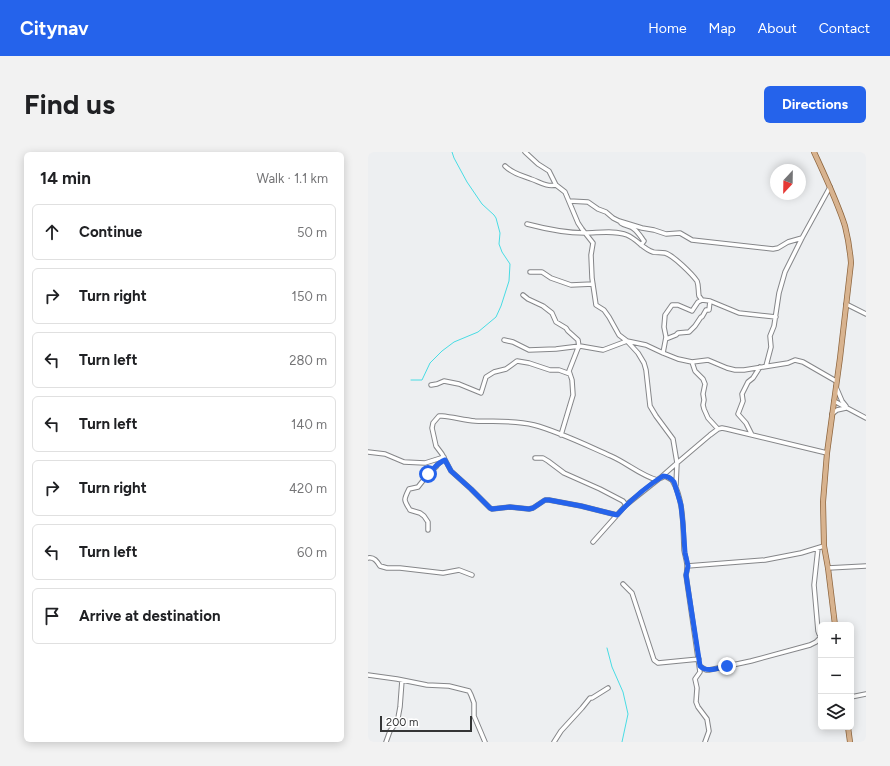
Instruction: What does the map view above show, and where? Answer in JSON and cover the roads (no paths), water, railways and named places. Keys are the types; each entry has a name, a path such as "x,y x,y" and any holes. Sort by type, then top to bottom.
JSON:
{"main road":[{"path":"814,152 830,187 845,226 851,263 826,453 823,502 824,546 835,622"},
{"path":"848,730 850,742"}],"street":[{"path":"525,152 538,164 549,171 556,185 565,192 578,223 594,244 591,255 592,278 596,304 609,316 619,335 638,353 644,363 650,406 673,439 677,464 677,492"},
{"path":"505,166 512,172 543,184 551,186 556,185"},
{"path":"766,366 771,347 770,336 774,326 779,293 785,272 830,187"},
{"path":"570,201 588,202 598,209 606,212 625,226 633,228 644,240 641,245"},
{"path":"618,221 666,234 680,233 692,240 773,249 778,248 788,242 802,238"},
{"path":"527,224 549,230 585,233 610,232 628,235 654,253 661,252 667,254 679,262 697,282 699,296 702,300"},
{"path":"530,272 542,272 551,278 571,284 593,284"},
{"path":"523,295 543,306 552,313 556,322 566,328 578,340 579,347 569,368 572,380 573,395 561,435"},
{"path":"663,353 666,339 664,327 665,315 672,305 678,305 692,310 698,302 702,300 710,301 739,313 776,317"},
{"path":"666,339 678,333 689,332 706,310 709,310 710,301"},
{"path":"846,304 866,314"},
{"path":"504,340 513,342 529,350 579,347 603,350 627,341 646,345 678,359 692,362 708,360 735,370 788,363 795,360 803,362 836,381"},
{"path":"431,385 444,381 459,384 481,392 486,377 494,372 506,369 517,361 529,363 550,370 559,370 570,374"},
{"path":"692,362 696,371 704,382 704,409 708,418 718,429"},
{"path":"752,435 746,423 738,414 743,401 742,394 760,367"},
{"path":"836,386 842,401 847,407"},
{"path":"834,401 866,418"},
{"path":"832,414 837,410 847,407"},
{"path":"617,515 549,500 545,500 529,509 510,507 490,508 451,471 436,446 432,432 433,422 439,416 472,420 512,421 533,424 618,460 644,476 658,479 665,476 672,480 681,505 685,553 688,566 686,575 700,666 700,673 695,679 697,688 696,702 707,719 709,731 705,742"},
{"path":"593,542 626,505 718,429 727,429 826,453"},
{"path":"368,452 385,454 404,462 425,463 444,458"},
{"path":"428,530 427,521 420,514 410,510 405,503 405,498 409,490 418,487 428,474 436,468 444,458"},
{"path":"535,458 543,458 564,473 600,489 623,501 626,505"},
{"path":"688,566 766,560 801,553 824,546"},
{"path":"818,548 814,585 818,631"},
{"path":"368,558 371,557 377,560 380,566 387,568 443,573 459,570 472,575"},
{"path":"828,568 866,566"},
{"path":"623,584 632,593 654,660 658,663 699,659"},
{"path":"700,666 706,670 709,670 751,661 810,644 818,640"},
{"path":"368,675 427,685 449,686 468,691 474,703 474,716 480,727 485,742"},
{"path":"386,742 390,731 398,718 402,680"},
{"path":"554,742 561,731 590,698 608,688"},
{"path":"854,696 866,694"}],"waterway":[{"path":"411,380 422,380 430,363 442,351 454,342 478,332 496,317 509,281 510,264 502,252 499,244 500,233 496,218 482,204 467,182 452,152"},
{"path":"607,648 612,667 623,692 628,714 622,742"}]}
